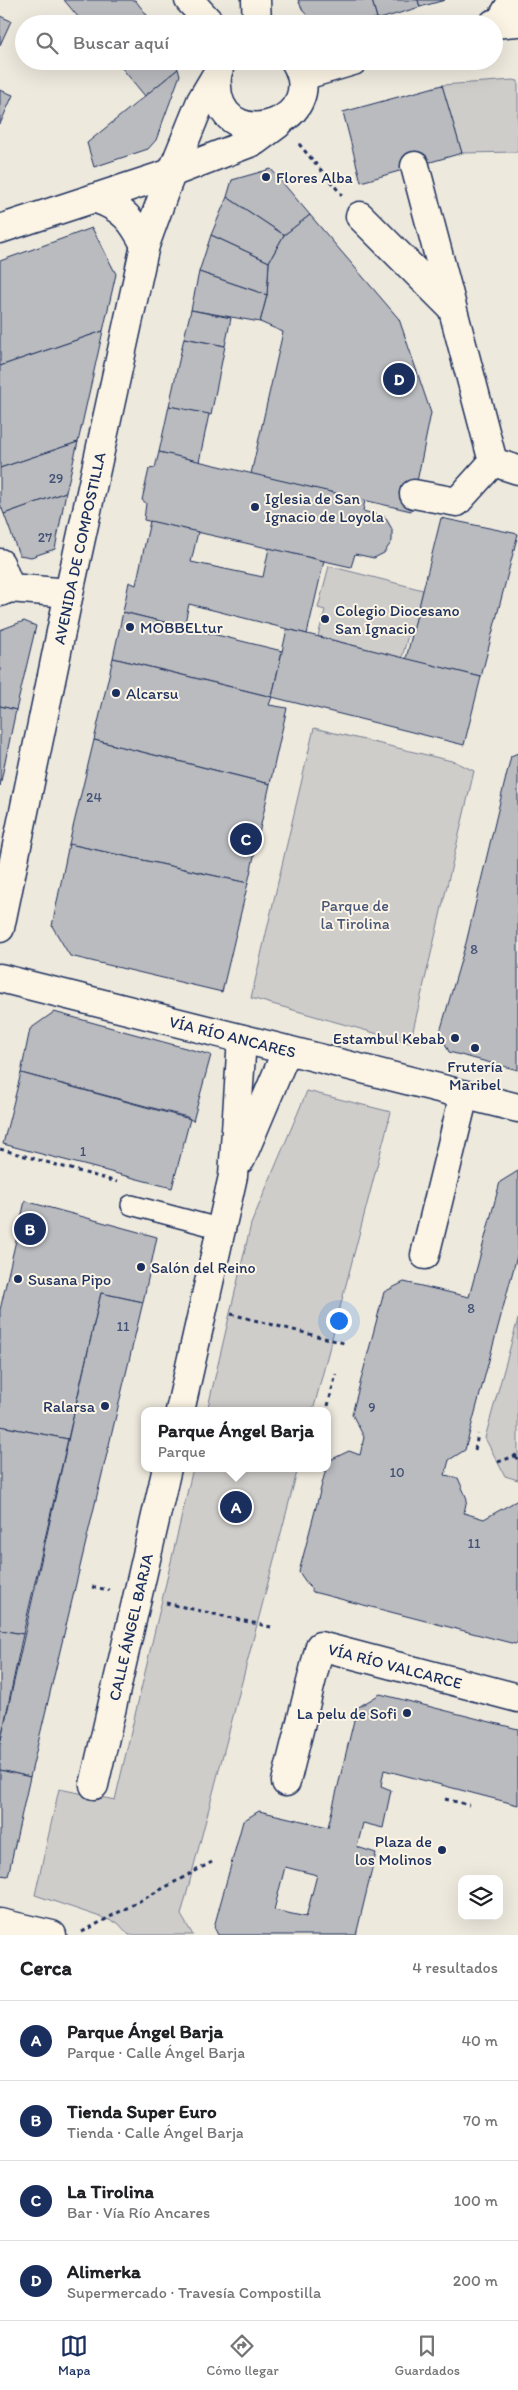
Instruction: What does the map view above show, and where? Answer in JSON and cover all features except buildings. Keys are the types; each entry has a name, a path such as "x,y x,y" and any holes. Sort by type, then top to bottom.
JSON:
{"street":[{"path":"181,0 192,15"},
{"path":"189,0 203,15"},
{"path":"256,0 257,15"},
{"name":"AVENIDA DE COMPOSTILLA","path":"0,928 69,593 145,245 171,173 201,101 218,70"},
{"path":"220,70 217,88 220,104 230,116 245,126 264,127 281,121"},
{"path":"0,229 97,199 255,142 292,112 302,90 298,70"},
{"path":"414,494 457,502 505,466 451,308 415,166"},
{"path":"97,199 115,205 136,227 145,245"},
{"path":"360,216 451,308"},
{"path":"3,581 69,593"},
{"name":"VÍA RÍO ANCARES","path":"0,978 518,1108"},
{"path":"181,1407 233,1176 242,1039"},
{"path":"233,1176 287,1050"},
{"path":"426,1255 464,1095"},
{"name":"CALLE ÁNGEL BARJA","path":"94,1784 166,1472"},
{"name":"VÍA RÍO VALCARCE","path":"286,1782 320,1646 518,1698"},
{"path":"0,1923 52,1935"}],"lane":[{"path":"131,1205 222,1228"}],"path":[{"path":"281,121 360,216"},
{"path":"0,1149 126,1185"},
{"path":"204,1306 344,1343"},
{"path":"328,1406 336,1374"},
{"path":"474,1450 478,1434"},
{"path":"498,1462 514,1456 518,1452"},
{"path":"514,1456 518,1460"},
{"path":"92,1587 271,1628"},
{"path":"446,1799 469,1805"},
{"path":"77,1935 212,1862"}],"green space":[{"path":"518,81 518,152 462,153 442,85"},
{"path":"329,566 423,590 413,632 409,631 402,658 318,636 325,610 318,608"},
{"name":"Parque de la Tirolina","path":"314,728 456,762 474,771 410,1043 251,998"},
{"path":"307,1091 391,1112 314,1407 208,1407 251,1224"},
{"path":"518,1319 518,1480 505,1476 485,1438"},
{"path":"192,1472 297,1472 181,1915 193,1935 129,1935 118,1923 35,1895 59,1789 115,1800"}],"place":[{"name":"Flores Alba","path":"266,177"},
{"name":"Alimerka","path":"399,379"},
{"name":"Iglesia de San Ignacio de Loyola","path":"255,507"},
{"name":"Colegio Diocesano San Ignacio","path":"325,619"},
{"name":"MOBBELtur","path":"130,627"},
{"name":"Alcarsu","path":"116,693"},
{"name":"La Tirolina","path":"246,839"},
{"name":"Estambul Kebab","path":"455,1038"},
{"name":"Frutería Maribel","path":"475,1048"},
{"name":"Tienda Super Euro","path":"30,1229"},
{"name":"Salón del Reino","path":"141,1267"},
{"name":"Susana Pipo","path":"18,1279"},
{"name":"Ralarsa","path":"105,1406"},
{"name":"Parque Ángel Barja","path":"236,1507"},
{"name":"La pelu de Sofi","path":"407,1713"},
{"name":"Plaza de los Molinos","path":"442,1850"}]}
